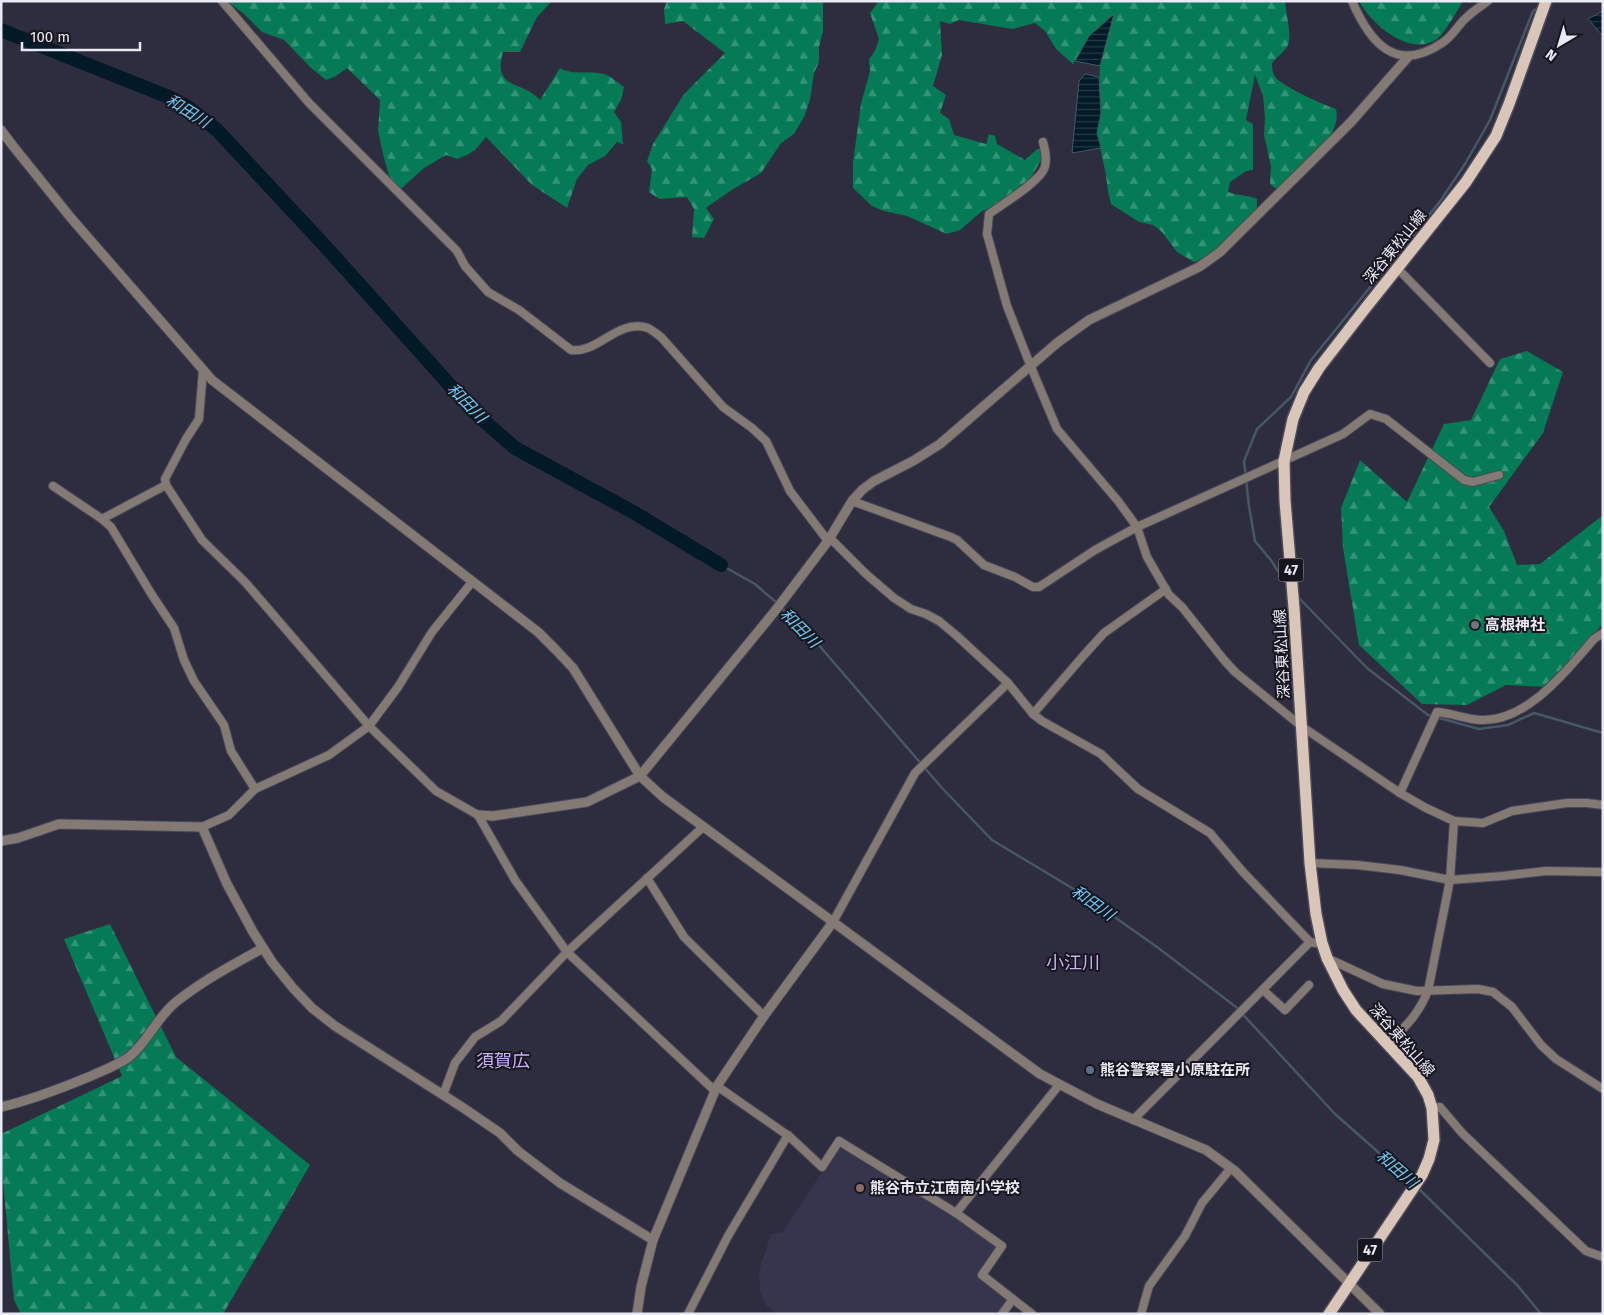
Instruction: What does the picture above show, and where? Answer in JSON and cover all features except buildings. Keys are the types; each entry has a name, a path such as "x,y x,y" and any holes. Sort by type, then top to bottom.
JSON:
{"main road":[{"name":"深谷東松山線","path":"1328,1314 1422,1175 1434,1140 1432,1108 1428,1095 1418,1076 1356,1010 1342,990 1327,958 1316,943 1316,914 1310,863 1294,608 1285,501 1284,461 1293,419 1304,392 1319,368 1466,182 1496,136 1546,1"}],"street":[{"path":"222,1 309,103 457,251 464,266 488,292 519,310 571,350 580,351 620,330 634,326 648,328 661,337 723,407 752,428 766,441 790,491 829,540 894,598 911,609 939,621 972,649 1008,682 1033,714 1042,721 1100,754 1138,789 1210,833 1244,872 1316,943 1264,990 1133,1120"},
{"path":"1352,1 1359,17 1382,46 1399,56 1408,57 1427,52 1444,42 1467,16 1488,1"},
{"path":"203,370 199,419 165,479 166,485 202,540 244,582 369,726 436,791 478,815 502,815 587,802 640,776 775,611 829,540 852,501 862,490 874,480 913,461 940,444 1057,343 1089,320 1199,267 1220,252 1345,128 1408,57"},
{"path":"1,130 71,218 212,380 538,632 556,650 572,668 640,776 663,797 1003,1048 1058,1085 1133,1120 1206,1150 1231,1168 1348,1282 1375,1312"},
{"path":"1043,142 1046,153 1046,168 1035,180 989,214 987,234 1007,306 1057,429 1118,501 1137,527 1147,557 1166,589 1235,672 1301,726 1400,793 1426,808 1454,820 1484,822 1512,811 1567,804 1587,803 1603,806"},
{"path":"1397,268 1490,363"},
{"path":"852,501 957,540 984,565 1015,577 1034,587 1039,587 1095,550 1137,527 1343,434 1370,414 1386,419 1464,480 1473,482 1499,476"},
{"path":"102,519 166,485"},
{"path":"53,486 111,527 174,628 179,646 194,681 224,725 231,751 255,789"},
{"path":"1,841 18,838 59,824 202,827 229,815 255,789 329,755 369,726 398,687 432,632 472,582"},
{"path":"1033,714 1104,634 1166,589"},
{"path":"1400,793 1437,712 1448,712 1481,720 1498,719 1522,708 1545,693 1594,639 1603,633"},
{"path":"637,1314 641,1287 653,1240 716,1088 764,1016 833,922 916,773 1008,682"},
{"path":"478,815 515,880 567,952 716,1088 788,1135 822,1167 839,1141 956,1213 1002,1246 982,1275 1032,1314"},
{"path":"1388,1044 1411,1021 1421,1007 1428,991 1450,880 1454,820"},
{"path":"202,827 227,884 263,948 293,988 312,1008 335,1026 500,1133 518,1151 560,1183 653,1240"},
{"path":"443,1095 455,1063 475,1037 501,1021 567,952 703,827"},
{"path":"1310,863 1357,865 1450,880 1546,871 1603,872"},
{"path":"647,878 684,937 764,1016"},
{"path":"1,1107 30,1100 110,1068 128,1058 139,1048 158,1019 176,1002 213,977 263,948"},
{"path":"1327,958 1383,984 1417,991 1478,989 1493,992 1512,1007 1541,1045 1556,1060 1603,1089"},
{"path":"1264,990 1285,1010 1309,985"},
{"path":"956,1213 1058,1085"},
{"path":"1432,1108 1440,1107 1462,1133 1586,1251 1603,1257"},
{"path":"688,1314 728,1236 788,1135"},
{"path":"1141,1314 1149,1286 1185,1236 1202,1203 1231,1168"},
{"path":"1002,1314 1013,1299"}],"shaded area":[{"name":"熊谷市立江南南小学校","path":"840,1144 995,1243 996,1250 978,1277 1006,1298 1007,1302 997,1314 778,1314 766,1305 760,1292 759,1271 771,1234 783,1232"}],"green space":[{"path":"227,1 552,1 537,17 520,52 503,52 502,73 505,79 533,94 540,100 560,68 570,72 598,73 609,76 624,87 621,100 614,112 621,122 623,144 617,142 605,156 588,165 577,179 567,208 532,185 486,137 475,150 467,155 457,159 446,155 424,168 401,189 389,176 384,158 378,131 380,100 347,68 326,80 311,68 284,40 262,32 244,14"},
{"path":"667,1 823,1 823,31 819,47 819,62 814,73 810,100 804,117 794,134 781,143 761,173 706,208 714,219 704,238 692,237 694,209 687,197 659,199 649,192 652,169 647,161 653,144 684,94 725,53 683,21 665,24 664,9"},
{"path":"879,1 1285,1 1289,40 1287,47 1272,63 1272,70 1277,79 1292,89 1336,109 1333,131 1327,142 1309,162 1282,188 1275,188 1270,184 1271,166 1264,135 1263,96 1255,75 1246,120 1253,124 1253,170 1246,171 1230,182 1228,192 1257,199 1257,209 1215,254 1194,262 1177,252 1162,232 1153,225 1139,222 1111,204 1097,133 1101,113 1099,90 1100,66 1113,15 1089,36 1073,64 1056,49 1045,31 1035,23 1012,29 959,20 950,24 940,21 942,55 933,86 946,95 940,113 949,119 954,135 986,144 989,134 995,136 997,144 1025,160 1037,149 1041,149 1043,157 1020,196 982,211 960,230 947,234 907,216 884,211 872,206 853,188 853,162 861,104 870,71 869,59 875,51 879,39 870,13"},
{"path":"1359,1 1463,1 1437,39 1426,44 1415,44 1392,36 1372,19"},
{"path":"1527,351 1563,372 1543,433 1489,507 1504,531 1517,565 1540,564 1603,515 1603,624 1546,687 1506,685 1467,705 1422,704 1359,645 1343,548 1341,508 1360,460 1407,502 1444,424 1471,420 1500,359"},
{"path":"110,924 176,1057 310,1165 223,1314 21,1314 14,1300 1,1160 1,1134 122,1076 64,939"}],"water":[{"path":"1603,11 1603,36 1588,19"},
{"path":"1114,14 1100,66 1075,61 1089,36"},
{"path":"1085,74 1099,77 1101,113 1097,133 1101,148 1072,153 1079,81"}],"waterway":[{"path":"1289,588 1270,559 1255,541 1244,461 1257,429 1291,397 1311,360 1441,200 1465,164 1490,120 1533,11 1540,7"},
{"name":"和田川","path":"1,30 169,97 188,107 217,130 325,246 474,412 515,448 633,512 721,565"},
{"name":"和田川","path":"721,565 755,584 777,603"},
{"path":"1298,597 1367,668 1428,715 1479,729 1508,725 1534,713 1603,733"},
{"name":"和田川","path":"781,607 817,643 942,788 992,840 1082,894 1157,947 1236,1007 1335,1114 1412,1182"},
{"name":"和田川","path":"1418,1188 1518,1286 1541,1314"}],"place":[{"name":"高根神社","path":"1475,625"},
{"name":"熊谷警察署小原駐在所","path":"1090,1070"},
{"name":"熊谷市立江南南小学校","path":"860,1188"}],"district":[{"name":"小江川","path":"1073,963"},
{"name":"須賀広","path":"503,1061"}]}
